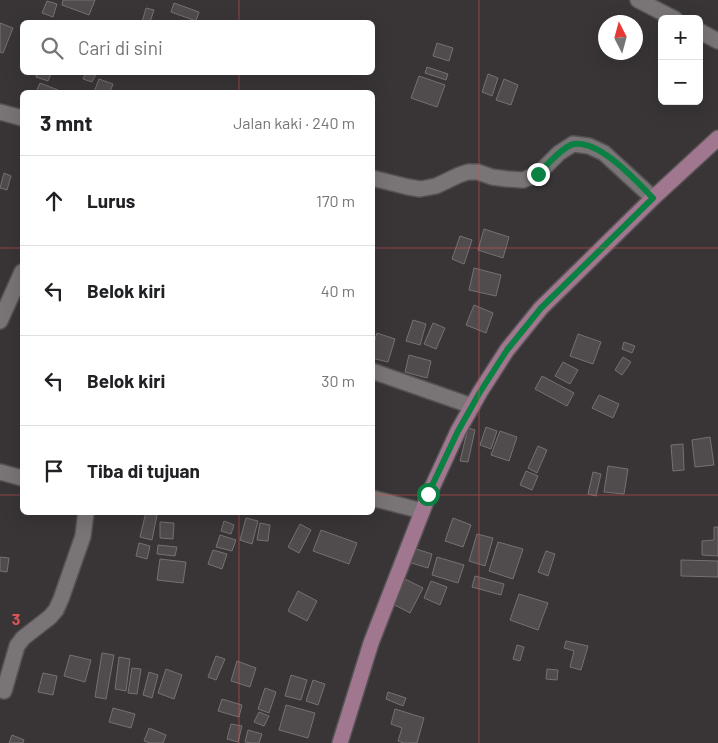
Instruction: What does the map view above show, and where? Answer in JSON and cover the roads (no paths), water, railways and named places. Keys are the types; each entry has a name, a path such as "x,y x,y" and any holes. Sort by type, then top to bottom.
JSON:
{"main road":[{"path":"340,743 371,643 428,494 458,431 480,392 507,350 541,308 653,198 718,138"}],"street":[{"path":"638,0 667,15"},
{"path":"703,33 718,41"},
{"path":"0,112 20,117"},
{"path":"375,179 408,188 420,189 436,186 468,172 522,180 538,174 559,153 573,144 589,146 604,153 653,198"},
{"path":"0,321 20,276"},
{"path":"375,372 472,406"},
{"path":"0,472 20,477"},
{"path":"375,499 422,512"},
{"path":"4,691 17,646 23,638 56,610 83,536 86,515"}]}
